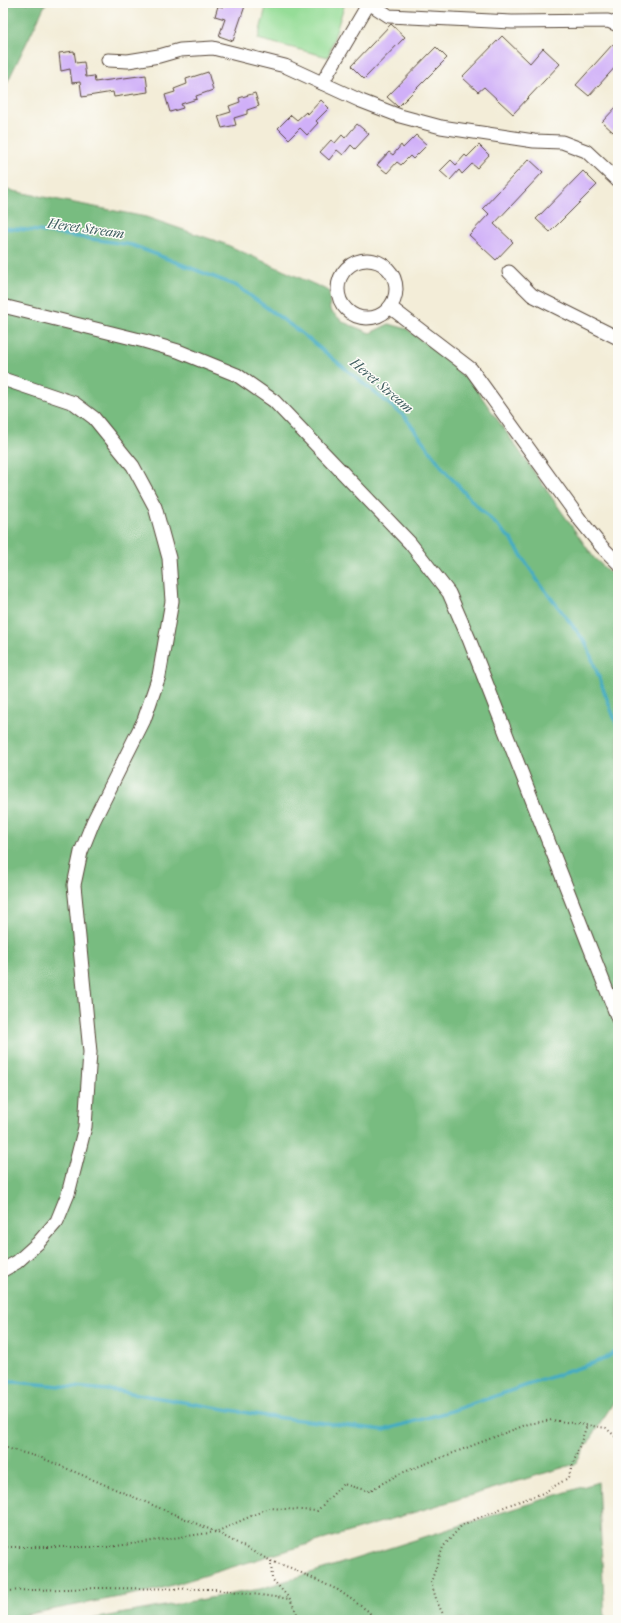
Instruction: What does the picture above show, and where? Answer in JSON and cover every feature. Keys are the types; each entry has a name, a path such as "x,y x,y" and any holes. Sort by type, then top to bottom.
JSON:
{"street":[{"path":"322,83 369,3 389,16 512,22 608,21 618,25"},
{"path":"108,60 128,61 159,56 180,50 213,48 285,66 400,116 442,127 534,141 562,142 586,151 618,181"},
{"path":"362,260 372,260 385,266 394,278 396,288 395,298 390,307 384,313 374,317 364,318 354,315 345,308 340,299 338,289 340,279 345,270 352,264 362,260"},
{"path":"509,272 532,295 618,338"},
{"path":"3,306 144,341 178,351 237,375 274,401 410,543 449,593 469,639 618,1019"},
{"path":"390,307 471,369 581,521 602,547 618,563"},
{"path":"3,379 74,403 94,418 133,466 155,507 168,558 172,601 159,676 144,720 93,822 82,852 74,885 90,1052 84,1127 68,1194 57,1221 38,1243 17,1262 3,1270"}],"path":[{"path":"3,1547 109,1546 216,1532 269,1508 317,1511 343,1484 369,1491 398,1474 528,1424 552,1420 606,1428 618,1439"},
{"path":"446,1620 431,1582 443,1547 462,1525 508,1505 543,1493 568,1478 587,1425"},
{"path":"3,1447 42,1458 216,1532 272,1561 291,1568 338,1590 368,1611 375,1620"},
{"path":"272,1561 272,1579 290,1599 300,1620"},
{"path":"3,1591 97,1588 215,1589 290,1599"}],"green space":[{"path":"3,3 46,3 3,91"},
{"path":"267,3 345,3 328,57 258,39"},
{"path":"3,189 146,217 225,244 329,291 330,310 343,322 370,333 389,324 407,329 445,359 474,386 594,558 618,580 618,1389 613,1403 575,1464 156,1590 3,1619"},
{"path":"598,1482 605,1620 86,1620 260,1589"}],"building":[{"path":"225,3 246,3 233,41 219,36 225,19 215,16 218,6 223,7"},
{"path":"391,24 405,37 364,79 351,66"},
{"path":"502,36 530,63 543,48 560,64 513,114 484,87 478,92 462,77"},
{"path":"612,45 618,50 618,64 589,96 576,85"},
{"path":"436,47 447,58 398,107 387,97"},
{"path":"74,51 76,63 84,62 86,77 94,76 95,82 146,75 148,92 114,97 113,92 82,97 80,82 72,83 70,69 61,71 59,53"},
{"path":"208,72 213,90 196,96 197,99 181,104 183,108 170,112 165,95 175,92 174,89 187,84 186,79"},
{"path":"255,93 259,106 247,110 247,114 234,118 236,125 222,128 218,116 231,112 229,106 240,102 239,98"},
{"path":"321,100 329,108 316,121 318,123 307,135 300,128 289,139 278,128 291,115 297,120 306,112 308,114"},
{"path":"618,105 618,127 613,132 602,122"},
{"path":"357,124 369,134 355,149 351,145 343,155 337,150 329,160 320,152 331,140 335,143 342,135 345,138"},
{"path":"416,135 427,145 413,159 410,156 401,165 397,162 387,173 377,165 389,152 393,155 401,145 403,148"},
{"path":"479,145 489,155 477,168 472,164 462,174 459,170 450,180 440,171 451,160 456,165 465,155 467,157"},
{"path":"529,159 543,172 494,224 513,242 496,260 469,235 489,214 483,208"},
{"path":"583,171 597,185 550,232 536,219"}],"waterway":[{"name":"Heret Stream","path":"3,228 38,231 132,245 237,286 300,332 405,417 445,471 474,503 511,539 538,581 586,643 618,728"},
{"path":"3,1381 119,1391 266,1416 384,1430 451,1411 605,1359 618,1349"}]}
